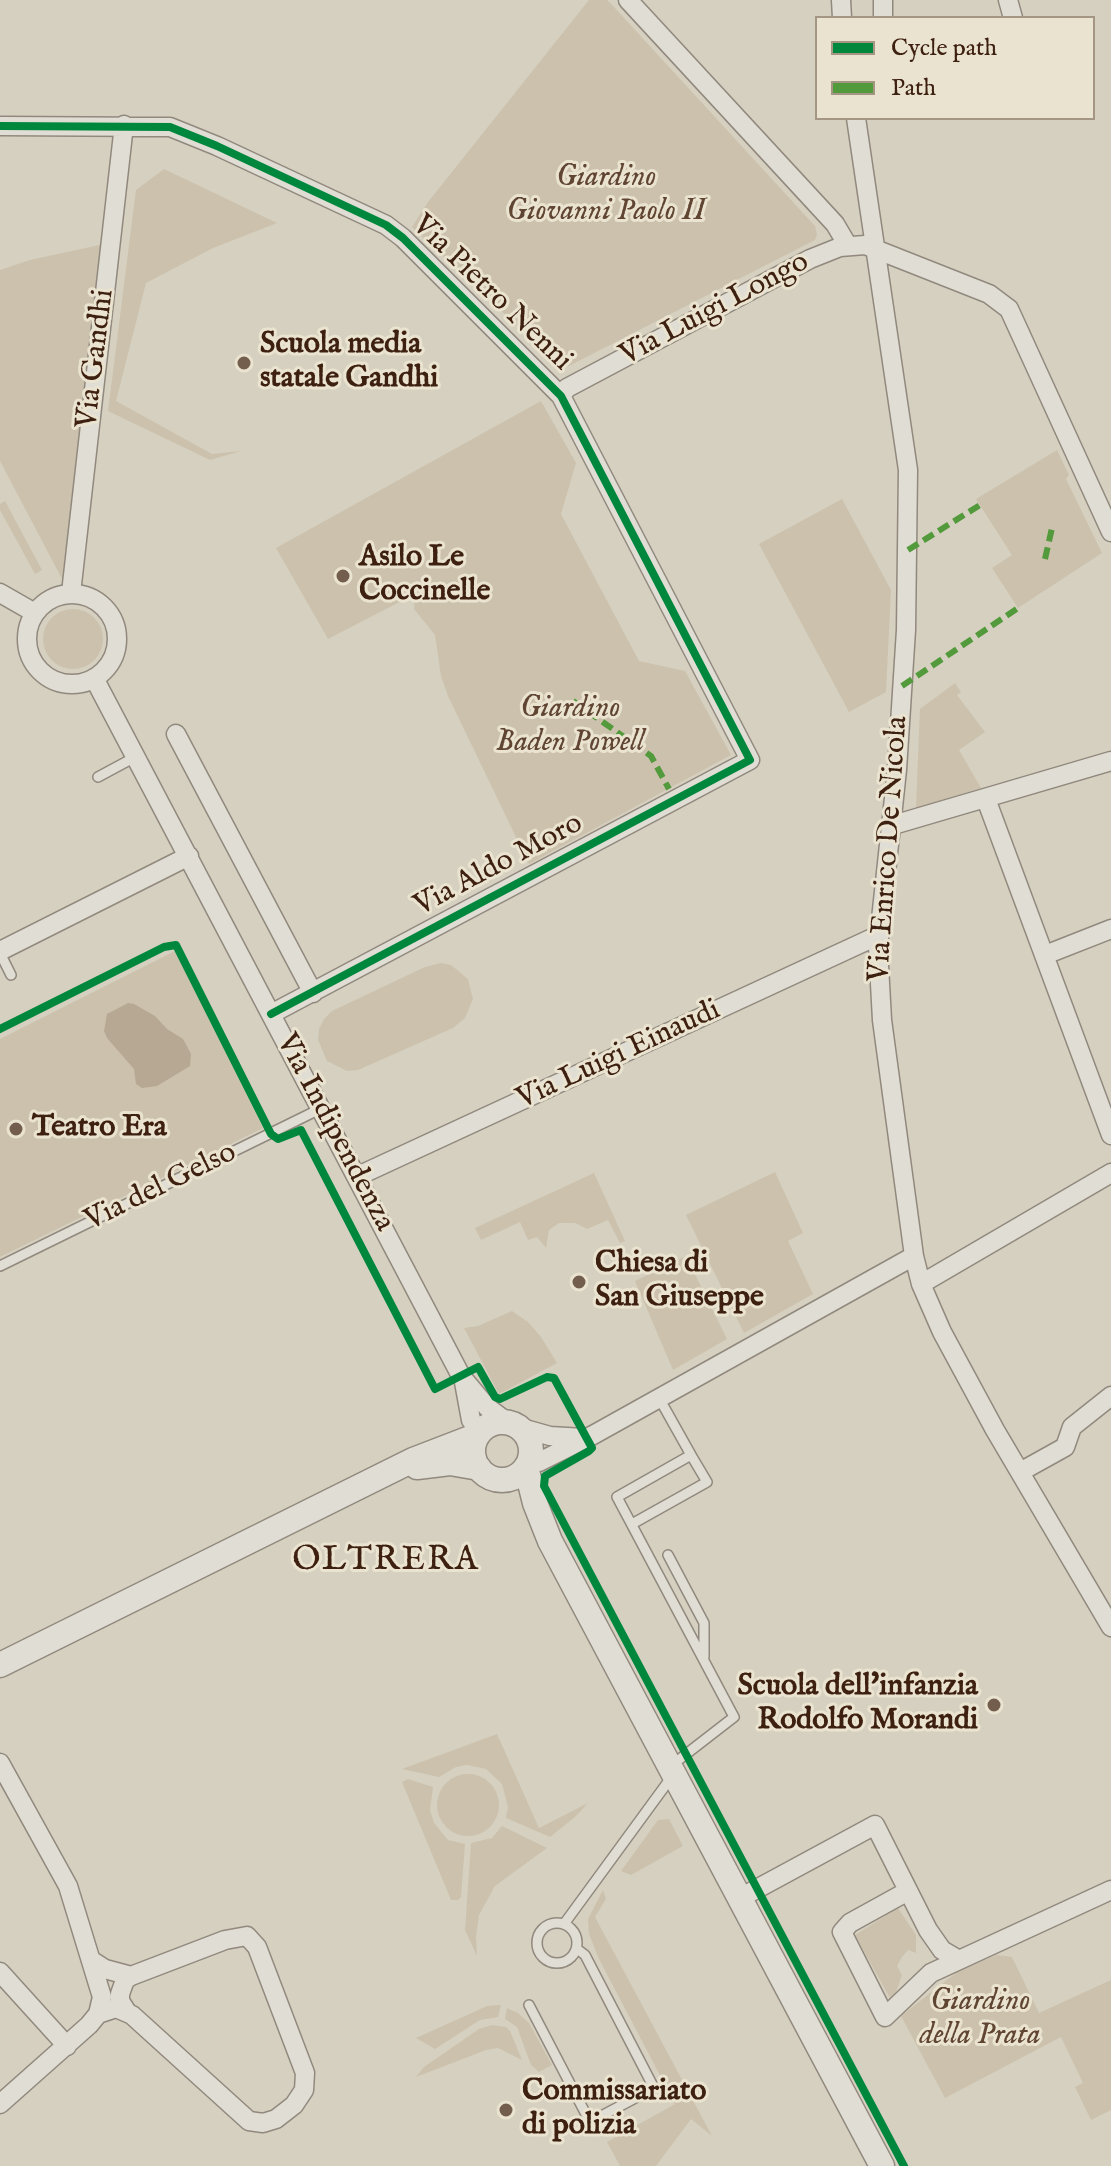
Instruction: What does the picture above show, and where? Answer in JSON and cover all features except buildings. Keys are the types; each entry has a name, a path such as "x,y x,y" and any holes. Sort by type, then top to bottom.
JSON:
{"street":[{"path":"628,0 835,224 848,246"},
{"name":"Via Enrico De Nicola","path":"856,120 901,410 909,499 906,630 893,825 879,935 882,1020 914,1256 921,1284 942,1332 1020,1472 1106,1607 1111,1627"},
{"name":"Via Gandhi","path":"71,593 124,125"},
{"name":"Via Pietro Nenni","path":"0,126 161,126 187,132 386,225 403,238 561,396 750,760"},
{"name":"Via Luigi Longo","path":"561,396 567,388 810,259 848,246 865,245 989,294 1009,309 1111,532"},
{"path":"0,593 35,613"},
{"path":"71,593 98,602 112,617 117,630 117,644 106,668 82,683 54,680 42,672 32,659 27,643 35,613 48,600 71,593"},
{"name":"Via Indipendenza","path":"94,678 462,1377 487,1407 512,1425"},
{"name":"Via Indipendenza","path":"176,734 313,993"},
{"name":"Via Aldo Moro","path":"271,1014 750,760"},
{"path":"893,825 1111,761"},
{"path":"986,799 1111,1135"},
{"path":"0,952 189,856"},
{"path":"1045,955 1111,929"},
{"name":"Via Luigi Einaudi","path":"358,1176 879,935"},
{"path":"921,1284 1111,1173"},
{"path":"479,1434 473,1452 479,1468 491,1478 520,1470 587,1438 914,1256"},
{"name":"Via Indipendenza","path":"462,1377 471,1420 479,1434"},
{"path":"1020,1472 1065,1447 1072,1427 1111,1396"},
{"path":"0,1665 426,1454 479,1434 491,1424 512,1425 550,1436 587,1438"},
{"path":"512,1425 527,1436 530,1446 520,1470 550,1541 882,2166"},
{"path":"391,1473 439,1463 479,1468"},
{"path":"0,1763 68,1886 102,1997 98,2014"},
{"path":"740,1898 875,1825 928,1930 947,1954 959,1960"},
{"path":"923,1978 1111,1890"},
{"path":"908,1891 850,1923 842,1932 885,2017 909,1996 923,1978 930,1954 928,1930"},
{"path":"244,1935 257,1947 305,2073 304,2090 294,2105 276,2119 263,2123 249,2121 127,2012 120,2001 120,1994 125,1980 131,1976 244,1935"},
{"path":"91,1960 105,1969 131,1976"},
{"path":"0,1972 67,2046"},
{"path":"0,2104 67,2046 98,2014 113,2008 127,2012"}],"lane":[{"path":"98,777 137,756"},
{"path":"0,952 11,975"},
{"name":"Via del Gelso","path":"0,1266 322,1108"},
{"path":"632,1524 707,1482 659,1398"},
{"path":"564,1924 672,1770 734,1717 617,1497 691,1455"},
{"path":"668,1555 704,1623 704,1661"},
{"path":"564,1924 576,1936 577,1949 570,1959 559,1964 547,1961 538,1951 537,1937 545,1926 564,1924"},
{"path":"529,2005 590,2122 654,2088 585,1955 577,1949"}],"green space":[{"name":"Giardino Giovanni Paolo II","path":"589,0 607,0 613,6 815,226 817,235 815,240 563,369 412,227 428,202"},
{"path":"164,169 277,223 213,248 146,283 116,401 212,454 241,451 210,460 108,411 136,190"},
{"path":"104,244 62,579 0,461 0,270 30,260"},
{"name":"Giardino Baden Powell","path":"541,401 576,463 561,514 639,661 685,671 731,755 529,864 448,696 441,676 435,635 414,609 415,594 328,639 276,548"},
{"path":"1057,450 1069,475 1066,479 1102,553 1018,608 992,568 1012,555 976,499"},
{"path":"842,499 891,590 886,692 849,712 759,544"},
{"path":"5,501 42,570 35,574 0,510 0,504"},
{"path":"73,609 94,618 103,639 94,660 73,669 52,660 43,639 52,618"},
{"path":"955,683 961,692 957,695 985,732 959,750 981,788 916,808 920,709"},
{"path":"175,951 263,1128 0,1257 0,1039"},
{"path":"441,963 451,965 468,979 473,999 465,1018 453,1028 358,1070 347,1071 327,1061 318,1040 319,1029 332,1011 425,967"},
{"path":"775,1172 803,1233 788,1241 813,1294 744,1333 686,1215"},
{"path":"594,1173 625,1241 620,1243 608,1220 587,1229 575,1223 559,1223 549,1230 546,1248 537,1237 528,1240 520,1222 481,1240 475,1228"},
{"path":"686,1256 727,1339 673,1370 635,1281"},
{"path":"512,1311 528,1322 541,1337 557,1363 499,1394 464,1328 478,1326"},
{"path":"497,1734 539,1828 588,1803 550,1837 506,1818 508,1807 502,1784 486,1769 467,1765 456,1767 439,1777 402,1769"},
{"path":"462,1774 474,1774 490,1783 497,1793 497,1817 490,1827 474,1836 462,1836 442,1822 437,1811 437,1799 451,1779"},
{"path":"408,1779 433,1787 430,1810 434,1823 448,1840 465,1844 461,1897 458,1900 451,1900 402,1782"},
{"path":"669,1819 683,1846 631,1875 621,1871 658,1820"},
{"path":"502,1826 547,1848 495,1886 479,1915 477,1956 465,1930 471,1843 492,1838"},
{"path":"603,1890 606,1899 595,1917 712,2136 691,2119 656,2166 620,2166 607,2142 675,2104 589,1934 588,1919"},
{"path":"898,1908 916,1935 916,1953 908,1950 902,1957 897,1966 902,1975 896,1992 890,1998 855,1935"},
{"name":"Giardino della Prata","path":"997,1955 1012,1957 1039,2013 1111,1980 1111,2110 1091,2120 1075,2087 1083,2083 1061,2037 945,2098 901,2016 957,1972"},
{"path":"501,2005 498,2017 480,2020 435,2049 416,2038 487,2006"},
{"path":"507,2008 529,2023 552,2065 539,2072 531,2065 517,2027 505,2019"},
{"path":"492,2025 506,2027 510,2031 522,2060 498,2048 416,2077 424,2067 479,2029"}],"shaded area":[{"path":"128,1003 155,1016 167,1029 183,1039 191,1054 190,1066 157,1086 142,1088 136,1084 134,1069 104,1031 107,1014"}],"marked path":[{"path":"908,550 980,505"},
{"path":"1045,559 1052,528"},
{"path":"902,686 1018,608"},
{"path":"573,701 651,756 669,789"}],"cycle path":[{"path":"0,126 170,127 386,225 403,238 561,396 750,760 271,1014"},
{"path":"0,1029 164,947 176,945 271,1134 278,1139 301,1130 435,1389 478,1367 495,1397 500,1399 547,1377 554,1378 592,1448 545,1476 544,1486 904,2166"}],"place":[{"name":"Scuola media statale Gandhi","path":"244,363"},
{"name":"Asilo Le Coccinelle","path":"343,576"},
{"name":"Teatro Era","path":"16,1129"},
{"name":"Chiesa di San Giuseppe","path":"579,1282"},
{"name":"Scuola dell'infanzia Rodolfo Morandi","path":"994,1705"},
{"name":"Commissariato di polizia","path":"506,2110"}],"district":[{"name":"OLTRERA","path":"386,1562"}]}
